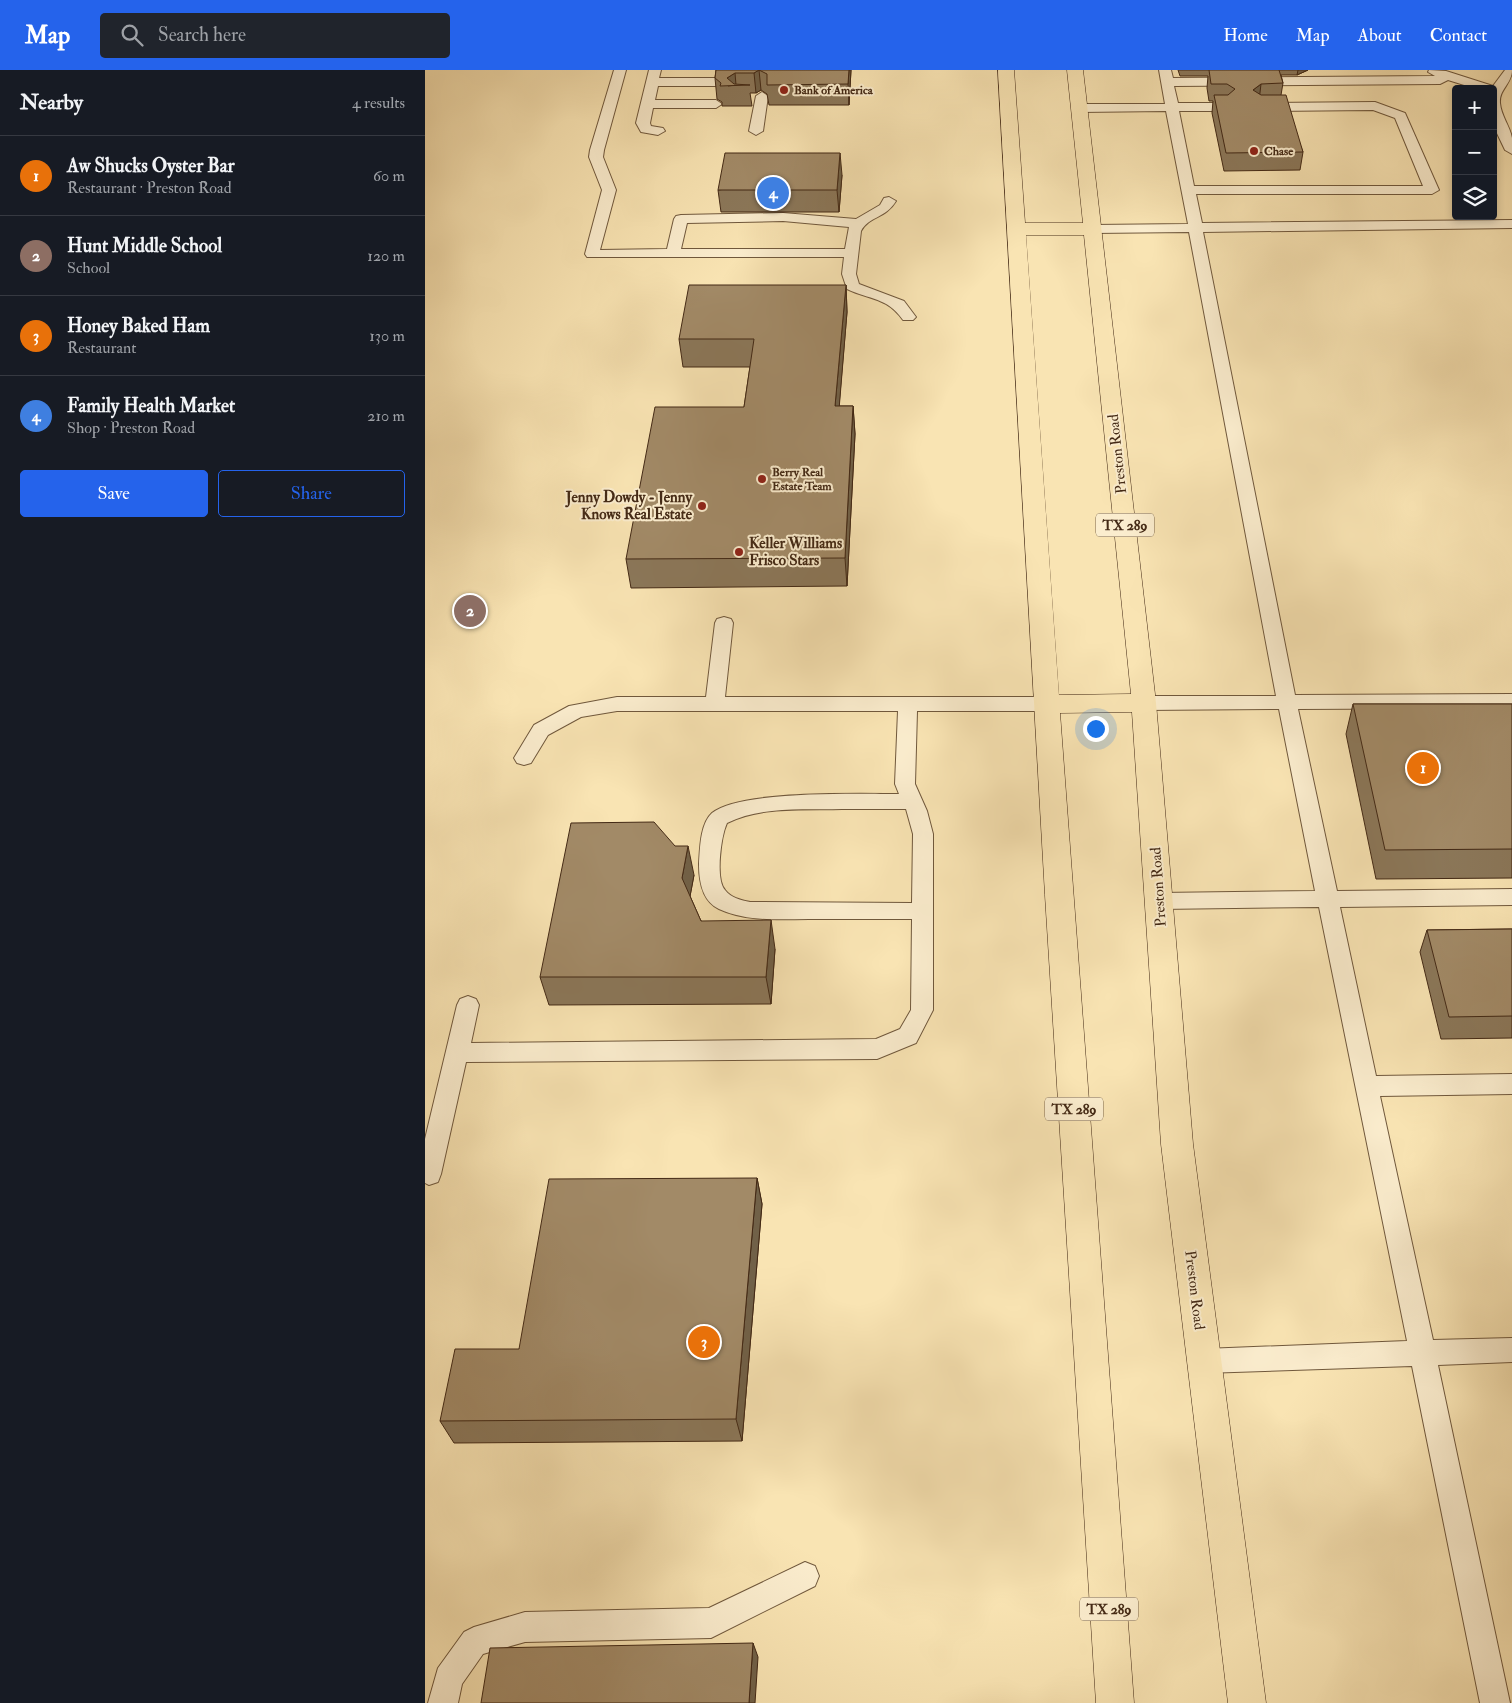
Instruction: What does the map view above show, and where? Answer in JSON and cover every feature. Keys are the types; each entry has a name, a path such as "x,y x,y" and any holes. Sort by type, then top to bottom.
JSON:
{"main road":[{"name":"TX 289","path":"1006,70 1115,1703"},
{"name":"Preston Road","path":"1075,70 1144,703 1177,1144 1247,1703"},
{"path":"1017,229 1093,229"},
{"path":"1047,704 1144,703"}],"lane":[{"path":"620,70 597,150 596,157 609,190 592,254 852,253"},
{"path":"1425,70 1479,85"},
{"path":"1497,86 1512,70"},
{"path":"1446,76 1440,80 1166,76 1287,703 1495,1703"},
{"path":"652,85 719,87"},
{"path":"652,85 719,87"},
{"path":"652,85 643,123 645,129 658,132"},
{"path":"1497,90 1512,94"},
{"path":"744,102 761,100 756,131"},
{"path":"1188,190 1431,190 1400,116 1375,106 1259,107"},
{"path":"1080,108 1225,107"},
{"path":"1497,114 1512,150"},
{"path":"673,254 681,219 783,217 858,222 885,208 889,202"},
{"path":"858,222 854,231 849,274 851,286 863,292 898,303 906,310 909,317"},
{"path":"1093,229 1512,224"},
{"path":"715,703 724,623"},
{"path":"1144,703 1512,701"},
{"path":"457,1053 877,1049 908,1036 922,1010 923,834 905,784 908,703"},
{"path":"525,758 541,730 576,712 617,704 1047,704"},
{"path":"913,802 771,804 736,810 720,817 715,825 709,863 710,881 715,896 727,905 750,910 923,911"},
{"path":"1159,901 1512,897"},
{"path":"429,1174 468,1005"},
{"path":"1366,1086 1512,1084"},
{"path":"1204,1361 1512,1350"},
{"path":"443,1703 448,1678 474,1642 525,1627 711,1623 805,1576"}],"building":[{"path":"716,70 759,70 754,73 735,73 727,78 734,84 750,85 720,86 721,83 715,78"},
{"path":"759,70 849,70 848,84 767,85 767,74"},
{"path":"1209,70 1279,70 1283,83 1261,84 1253,90 1261,95 1286,95 1303,152 1226,153 1214,95 1228,95 1235,89 1227,84 1211,84"},
{"path":"725,153 840,153 837,190 718,190"},
{"path":"689,285 846,285 835,406 853,406 845,558 626,559 655,407 744,407 754,339 679,339"},
{"path":"1353,704 1512,704 1512,849 1385,850"},
{"path":"654,822 675,846 688,846 682,878 701,921 771,920 766,977 540,977 571,823"},
{"path":"1512,929 1512,1016 1449,1017 1427,930"},
{"path":"757,1178 736,1419 440,1421 455,1349 519,1349 549,1179"},
{"path":"753,1643 749,1703 481,1703 490,1648"}],"place":[{"name":"Bank of America","path":"784,90"},
{"name":"Chase","path":"1254,151"},
{"name":"Family Health Market","path":"773,193"},
{"name":"Berry Real Estate Team","path":"762,479"},
{"name":"Jenny Dowdy - Jenny Knows Real Estate","path":"702,506"},
{"name":"Keller Williams Frisco Stars","path":"739,552"},
{"name":"Hunt Middle School","path":"470,611"},
{"name":"Aw Shucks Oyster Bar","path":"1423,768"},
{"name":"Honey Baked Ham","path":"704,1342"}]}
